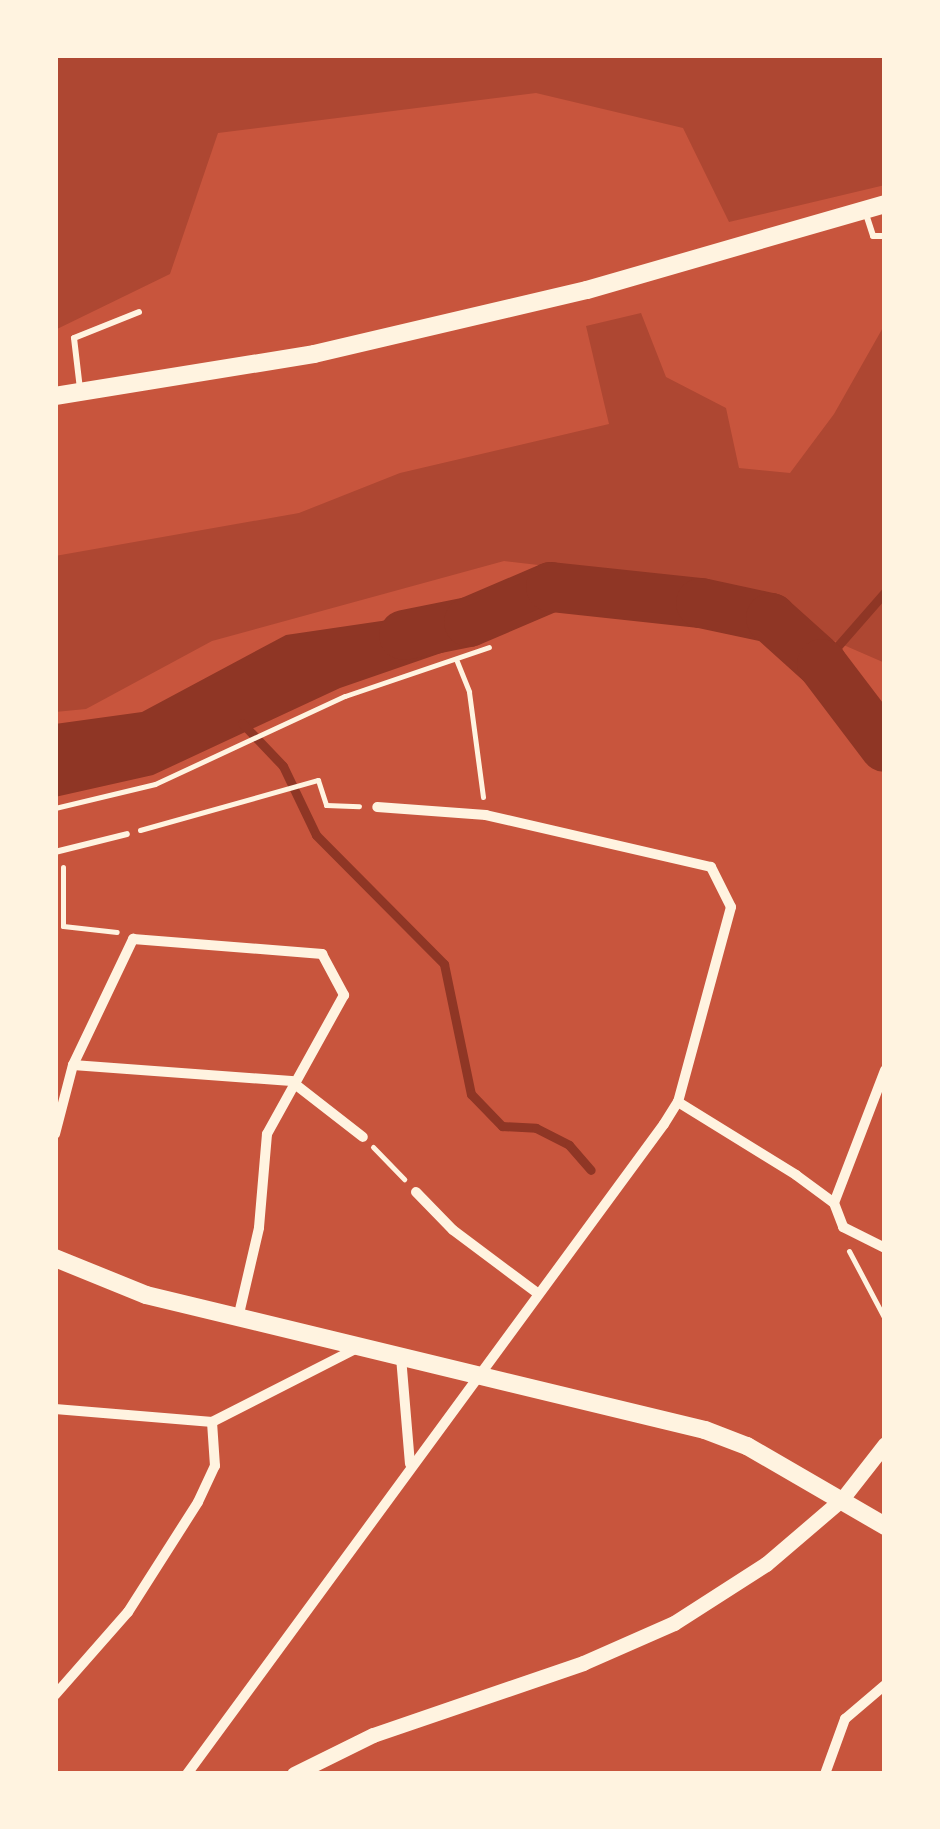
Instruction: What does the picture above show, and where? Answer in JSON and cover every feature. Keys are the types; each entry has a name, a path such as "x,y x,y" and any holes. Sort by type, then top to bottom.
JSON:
{"main road":[{"path":"55,396 314,354 587,290 885,204"},
{"path":"55,1258 146,1295 401,1352 705,1430 842,1499 885,1526"}],"street":[{"path":"187,1774 678,1102 694,1024 731,908 712,867 486,815 377,807"},
{"path":"55,1134 73,1065 133,939 322,954 344,995 291,1081 267,1134 259,1228 239,1314"},
{"path":"73,1065 291,1081 363,1137"},
{"path":"834,1203 885,1070"},
{"path":"678,1102 834,1203 843,1227 885,1248"},
{"path":"416,1192 453,1230 536,1292"},
{"path":"55,1409 212,1422 364,1344"},
{"path":"401,1352 410,1465"},
{"path":"55,1695 128,1612 198,1502 215,1466 212,1422"},
{"path":"294,1774 373,1735 583,1663 674,1623 766,1564 842,1499 885,1444"},
{"path":"825,1774 845,1719 885,1685"}],"lane":[{"path":"865,210 873,236 885,236"},
{"path":"80,390 74,338 139,312"},
{"path":"59,850 128,834"}],"path":[{"path":"55,808 155,784 346,696 489,647"},
{"path":"456,658 469,692 486,815"},
{"path":"128,834 318,780 326,805 377,807"},
{"path":"59,850 63,926 133,939"},
{"path":"363,1137 416,1192"},
{"path":"843,1227 846,1245 885,1319"}],"shaded area":[{"path":"55,55 885,55 885,185 729,222 683,128 536,93 218,133 170,274 55,330"},
{"path":"641,313 666,377 726,408 739,468 790,473 834,414 885,324 885,663 703,584 504,561 212,641 86,709 55,712 55,556 299,513 400,473 609,424 586,326"},
{"path":"463,609 476,641 340,688 153,775 55,797 55,724 142,712 286,635"}],"waterway":[{"path":"404,635 469,622 551,587 701,603 771,618 822,664 885,747"},
{"path":"822,664 885,592"},
{"path":"242,723 283,766 316,835 444,964 471,1094 502,1126 536,1128 569,1145 591,1170"}]}
